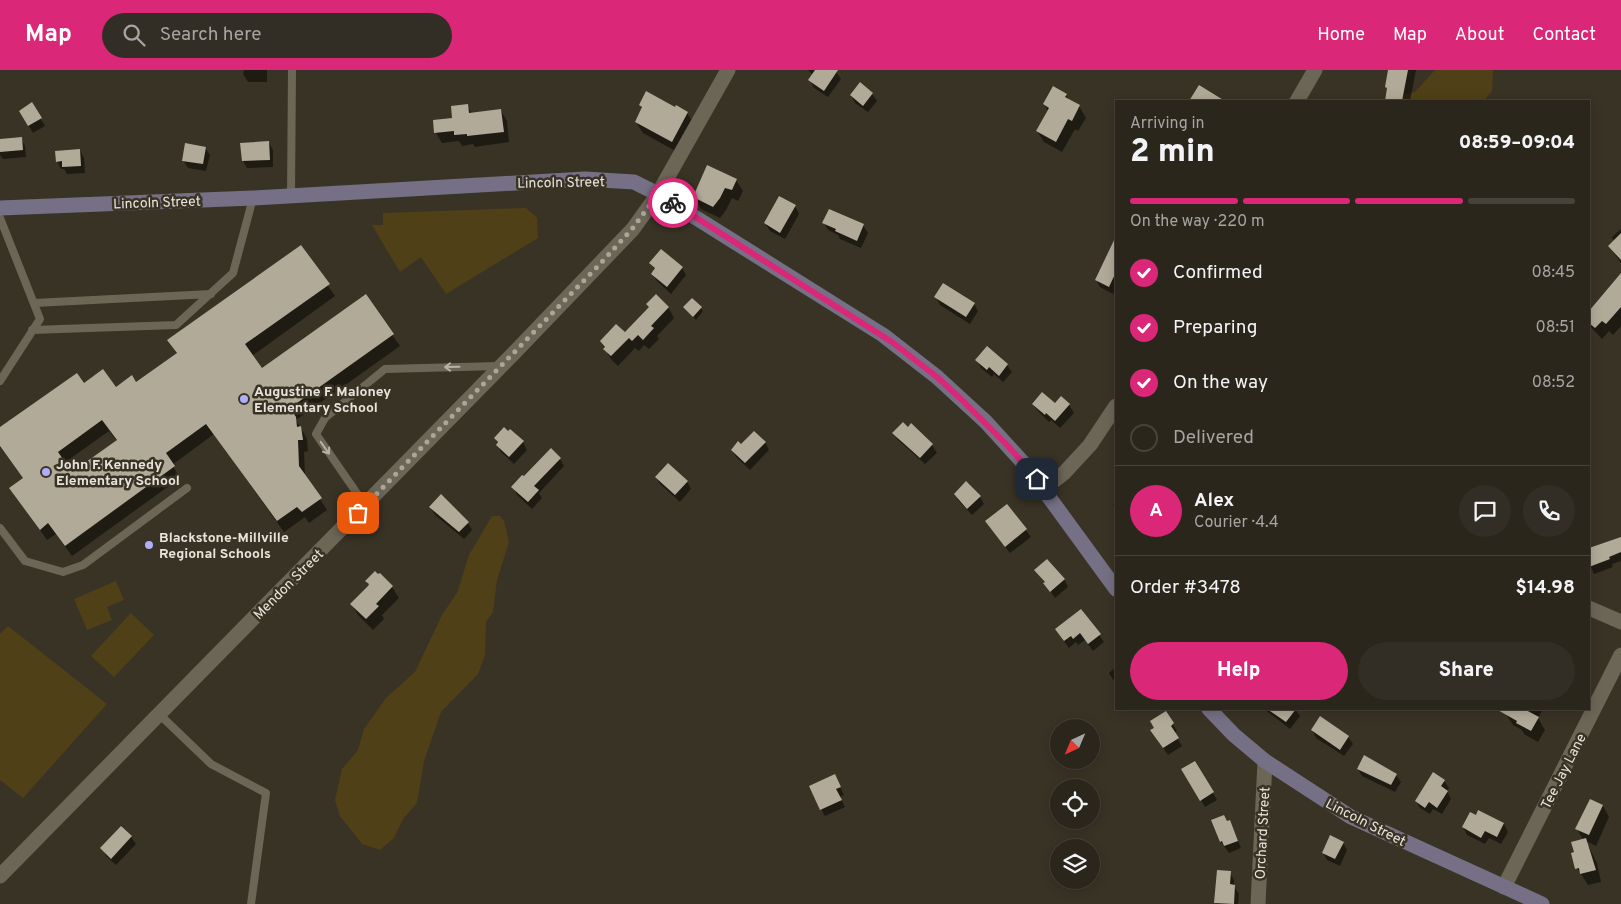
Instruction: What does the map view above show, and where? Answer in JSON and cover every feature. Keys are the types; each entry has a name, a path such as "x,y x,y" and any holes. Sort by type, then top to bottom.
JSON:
{"main road":[{"name":"Lincoln Street","path":"0,208 253,198 585,179 634,182 658,194 895,344 937,377 974,411 1028,467 1115,588"},
{"name":"Lincoln Street","path":"1210,710 1234,735 1265,761 1351,817 1542,904"}],"street":[{"name":"Mendon Street","path":"0,876 501,366 632,229 658,194 728,70"},
{"path":"1298,100 1315,70"},
{"path":"1044,489 1064,473 1090,445 1115,408"},
{"path":"1590,608 1621,622"},
{"name":"Tee Jay Lane","path":"1504,887 1621,655"},
{"name":"Orchard Street","path":"1258,904 1265,761"}],"lane":[{"path":"291,195 292,70"},
{"path":"32,330 176,325 233,274 253,198"},
{"path":"0,218 40,319 0,381"},
{"path":"34,303 211,294"},
{"path":"365,505 316,434 325,418 385,369 501,366"},
{"path":"0,528 24,561 63,572 83,564 187,488"},
{"path":"159,714 211,764 266,793 252,904"}],"shaded area":[{"path":"1435,70 1493,70 1492,91 1485,100 1389,100 1395,96 1415,92"},
{"path":"526,208 537,218 538,238 446,294 421,257 400,272 372,225 383,225 383,213"},
{"path":"492,516 500,516 504,521 509,542 497,580 493,612 486,622 485,655 478,674 441,712 424,761 417,803 403,819 394,838 380,850 362,844 340,816 335,800 342,769 358,750 364,729 386,698 415,672 442,615 457,593 469,555"},
{"path":"116,581 124,600 107,607 112,620 87,630 74,599"},
{"path":"131,613 154,635 114,677 91,656"},
{"path":"8,626 107,704 23,798 0,780 0,634"}],"building":[{"path":"815,70 838,70 824,91 808,80"},
{"path":"1388,70 1408,70 1402,100 1385,100 1387,88 1385,87"},
{"path":"860,82 873,93 863,106 850,95"},
{"path":"1199,85 1223,100 1190,100"},
{"path":"1053,86 1067,94 1065,97 1080,105 1072,121 1068,119 1056,142 1036,131 1049,108 1043,104"},
{"path":"646,91 688,112 672,142 635,122 642,107 639,105"},
{"path":"32,102 42,118 28,126 19,111"},
{"path":"468,104 469,113 501,109 504,132 467,136 467,134 454,135 454,131 434,133 433,120 452,118 451,106"},
{"path":"22,137 23,150 0,152 0,139"},
{"path":"269,141 270,160 242,161 240,143"},
{"path":"185,143 206,147 203,164 182,161"},
{"path":"80,149 81,166 62,167 62,161 56,162 55,151"},
{"path":"707,165 737,179 732,190 725,188 713,207 693,197"},
{"path":"779,196 796,205 780,233 764,223"},
{"path":"829,209 864,224 857,241 822,223"},
{"path":"1621,233 1621,260 1608,246"},
{"path":"1115,238 1115,274 1109,287 1095,280"},
{"path":"301,245 330,284 245,344 262,368 366,294 394,334 290,408 296,417 297,427 301,426 303,440 298,440 299,466 322,498 302,512 297,507 277,521 206,424 166,453 175,466 65,546 48,523 40,530 9,488 23,478 0,446 0,427 77,373 84,383 103,369 116,387 132,375 136,382 177,353 167,340","holes":["102,420 117,440 72,472 58,452"]},
{"path":"661,249 683,267 667,287 651,274 655,268 649,263"},
{"path":"1621,273 1621,307 1606,324 1602,321 1595,328 1590,324 1590,310"},
{"path":"943,283 975,303 966,317 934,297"},
{"path":"656,294 669,307 651,326 654,328 643,340 638,335 632,341 629,338 611,356 603,349 605,347 600,341 616,324 625,332 649,307 646,304"},
{"path":"692,298 702,307 693,317 683,307"},
{"path":"987,346 1008,364 999,376 989,367 987,370 975,360"},
{"path":"1042,392 1055,403 1061,396 1070,404 1055,421 1032,404"},
{"path":"903,422 908,427 911,423 933,444 920,458 892,433"},
{"path":"504,427 508,431 510,429 524,441 509,457 496,445 498,442 494,438"},
{"path":"754,431 766,442 745,463 731,450 738,441 741,444"},
{"path":"551,448 561,458 534,486 539,490 528,502 511,487"},
{"path":"668,463 688,481 675,495 655,477"},
{"path":"966,481 981,496 967,509 954,494"},
{"path":"441,494 469,522 459,532 429,507"},
{"path":"1007,504 1027,529 1005,547 985,521"},
{"path":"1621,537 1621,552 1609,557 1610,559 1590,567 1590,548"},
{"path":"1047,559 1065,579 1050,592 1043,583 1045,582 1034,570"},
{"path":"375,571 378,574 380,573 393,586 376,604 379,606 366,619 350,604 368,586 369,584 365,581"},
{"path":"1081,609 1101,634 1088,644 1080,633 1073,639 1071,636 1064,641 1055,629"},
{"path":"1268,710 1295,710 1286,722"},
{"path":"1498,710 1526,710 1539,717 1531,731 1516,723 1517,721"},
{"path":"1166,711 1174,723 1171,726 1179,738 1163,748 1150,730 1154,728 1150,721"},
{"path":"1320,716 1349,736 1340,750 1311,730"},
{"path":"1364,755 1397,774 1391,785 1357,769"},
{"path":"1195,761 1214,792 1200,801 1181,769"},
{"path":"1433,772 1445,780 1441,786 1448,791 1437,808 1429,802 1425,808 1415,801"},
{"path":"835,774 841,787 836,789 842,800 820,810 809,786"},
{"path":"1590,799 1603,805 1589,835 1575,829"},
{"path":"1478,810 1504,823 1497,837 1485,831 1481,838 1462,827 1470,812 1476,815"},
{"path":"1224,815 1227,821 1230,820 1238,841 1224,846 1222,841 1220,842 1211,820"},
{"path":"121,826 132,836 111,859 100,848"},
{"path":"1330,835 1344,842 1335,859 1322,853"},
{"path":"1586,838 1596,870 1580,874 1579,868 1575,869 1571,853 1574,852 1571,842"},
{"path":"1217,870 1231,871 1230,884 1235,885 1234,904 1214,903"}],"way so far":[{"path":"358,513 600,264 632,229 658,194 673,203"}],"place":[{"name":"Augustine F. Maloney Elementary School","path":"244,399"},
{"name":"John F. Kennedy Elementary School","path":"46,472"},
{"name":"Blackstone-Millville Regional Schools","path":"149,545"}],"route":[{"path":"673,203 883,335 937,377 986,422 1037,479"}]}
